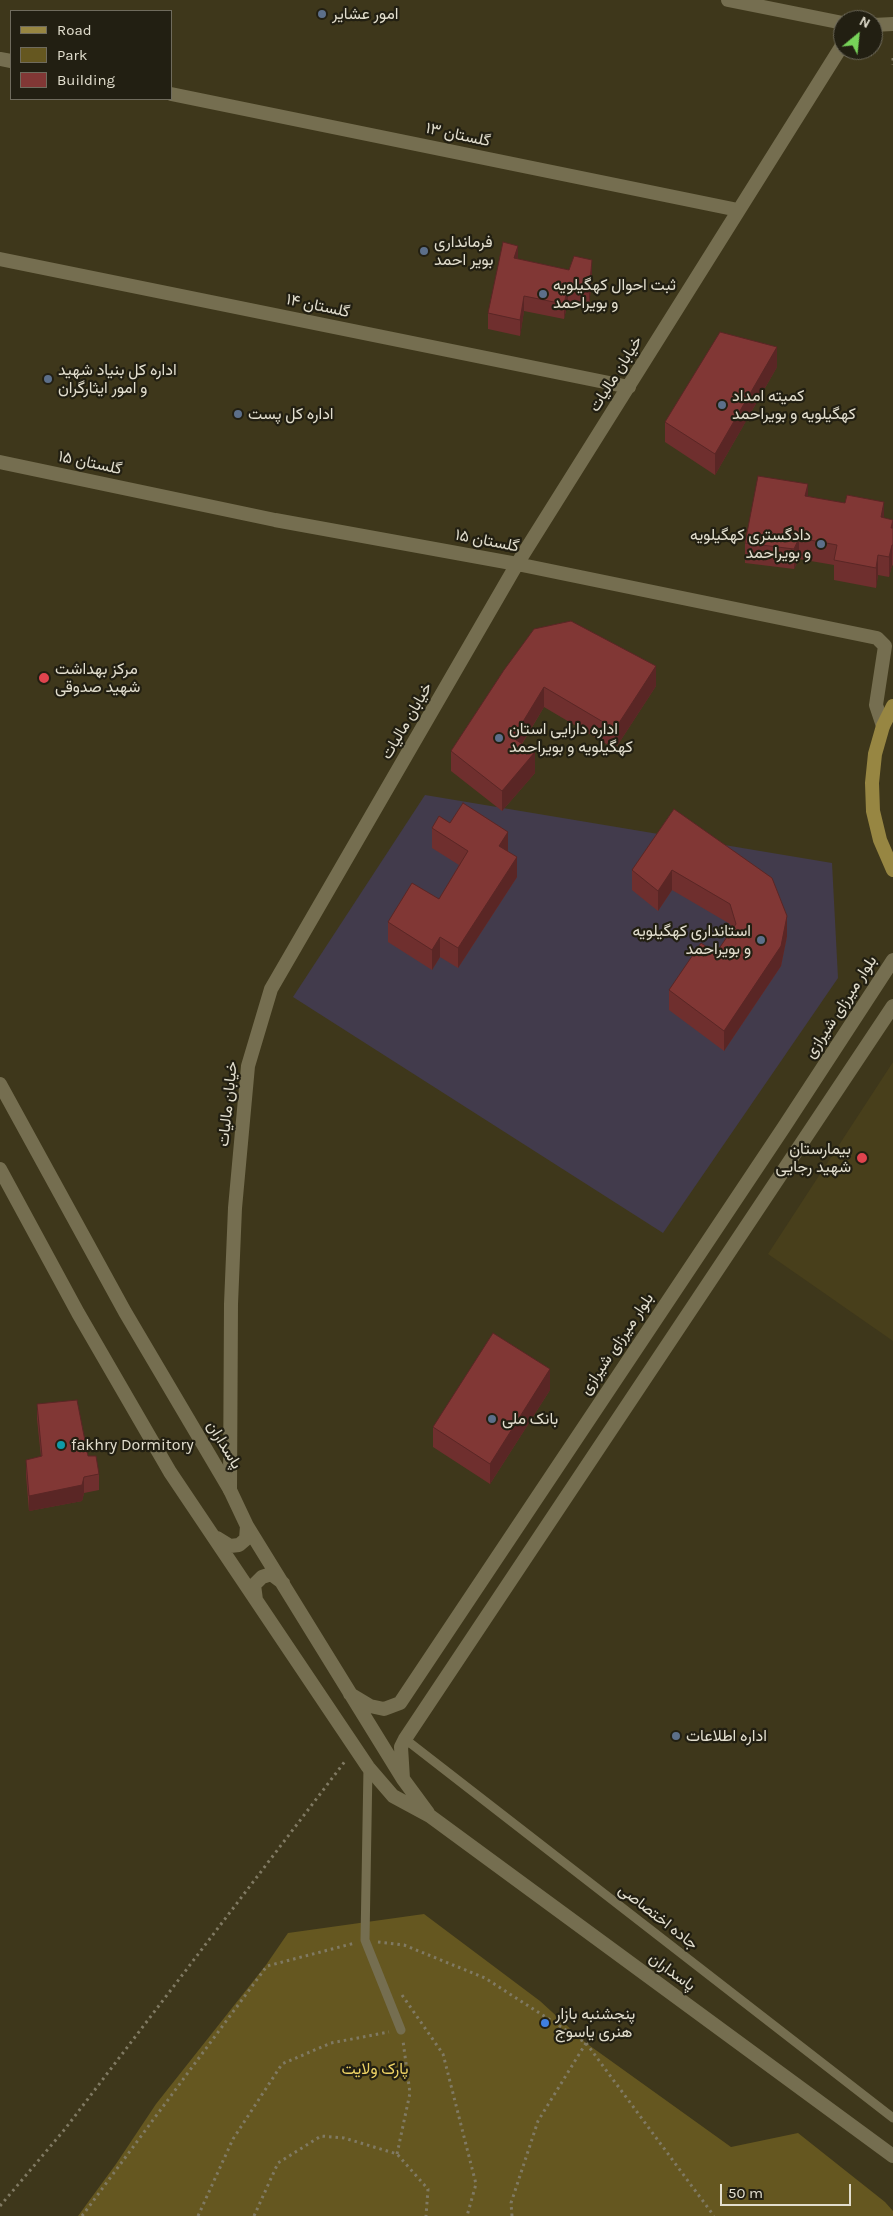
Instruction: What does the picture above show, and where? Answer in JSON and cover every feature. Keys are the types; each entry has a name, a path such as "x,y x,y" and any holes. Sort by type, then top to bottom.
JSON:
{"main road":[{"path":"728,0 833,21"},
{"name":"خیابان مالیات","path":"230,1490 231,1304 236,1208 248,1066 272,989 517,564 833,60"},
{"name":"گلستان ۱۳","path":"172,94 738,210"},
{"name":"گلستان ۱۴","path":"0,259 629,387"},
{"name":"گلستان ۱۵","path":"0,462 274,520 517,564 877,638 885,646 876,706 884,726"},
{"path":"893,706 875,754 872,782 873,811 880,840 893,870"},
{"name":"بلوار میرزای شیرازی","path":"350,1694 370,1706 384,1709 400,1703 784,1127 893,960"},
{"path":"403,1778 401,1747 405,1739 893,1006"},
{"name":"پاسداران","path":"0,1084 125,1312 230,1490 247,1526 403,1778 430,1816"},
{"name":"پاسداران","path":"0,1170 82,1321 170,1472 368,1767 393,1796 430,1816 893,2156"},
{"path":"214,1537 230,1546 239,1546 246,1539 247,1526"},
{"path":"256,1602 254,1585 262,1576 271,1574 284,1583"}],"lane":[{"name":"جاده اختصاصی","path":"405,1739 893,2118"},
{"path":"368,1767 365,1940 402,2030"}],"path":[{"path":"893,58 893,65"},
{"path":"0,2206 65,2129 355,1748"},
{"path":"82,2216 267,1966 365,1940 404,1945 485,1978 586,2043 714,2216"},
{"path":"398,1989 443,2054 476,2184 467,2216"},
{"path":"198,2216 233,2139 282,2064 331,2043 402,2030 410,2093 397,2154"},
{"path":"512,2216 511,2203 538,2121 586,2043"},
{"path":"254,2216 278,2163 321,2136 344,2138 397,2154 428,2189 426,2216"}],"shaded area":[{"path":"425,795 832,863 838,978 663,1233 293,997"},
{"name":"بیمارستان شهید رجایی","path":"893,1062 893,1341 768,1254"}],"green space":[{"name":"پارک ولایت","path":"424,1914 540,2001 586,2043 731,2147 798,2133 885,2202 893,2211 893,2216 78,2216 156,2104 266,1965 288,1933"}],"building":[{"name":"ثبت احوال کهگیلویه و بویراحمد","path":"503,242 518,246 514,258 569,270 574,256 592,260 589,293 568,286 564,304 524,296 520,320 488,313"},
{"name":"کمیته امداد کهگیلویه و بویراحمد","path":"720,332 777,347 715,454 665,422"},
{"name":"دادگستری کهگیلویه و بویراحمد","path":"758,476 808,484 805,496 845,503 847,495 884,502 881,517 893,520 891,528 893,528 893,545 889,557 878,555 876,568 834,560 837,545 799,538 794,549 745,543"},
{"name":"اداره دارایی استان کهگیلویه و بویراحمد","path":"571,621 656,666 615,729 544,687 513,738 535,752 502,791 451,751 504,670 534,629"},
{"path":"463,803 508,832 499,846 517,857 458,948 440,937 432,950 388,922 412,883 439,899 468,851 432,828 439,816 450,823"},
{"name":"استانداری کهگیلویه و بویراحمد","path":"674,809 772,878 787,916 781,946 724,1031 669,990 701,943 716,953 736,924 730,904 672,870 658,891 632,870"},
{"name":"بانک ملی","path":"493,1333 550,1369 490,1464 433,1427"},
{"name":"fakhry Dormitory","path":"77,1400 88,1456 96,1456 99,1474 84,1477 82,1485 29,1496 26,1460 42,1456 37,1404"}],"place":[{"name":"امور عشایر","path":"322,14"},
{"name":"فرمانداری بویر احمد","path":"424,251"},
{"name":"ثبت احوال کهگیلویه و بویراحمد","path":"543,294"},
{"name":"اداره کل بنیاد شهید و امور ایثارگران","path":"48,379"},
{"name":"کمیته امداد کهگیلویه و بویراحمد","path":"722,405"},
{"name":"اداره کل پست","path":"238,414"},
{"name":"دادگستری کهگیلویه و بویراحمد","path":"821,544"},
{"name":"مرکز بهداشت شهید صدوقی","path":"44,678"},
{"name":"اداره دارایی استان کهگیلویه و بویراحمد","path":"499,738"},
{"name":"استانداری کهگیلویه و بویراحمد","path":"761,940"},
{"name":"بیمارستان شهید رجایی","path":"862,1158"},
{"name":"بانک ملی","path":"492,1419"},
{"name":"fakhry Dormitory","path":"61,1445"},
{"name":"اداره اطلاعات","path":"676,1736"},
{"name":"پنجشنبه بازار هنری یاسوج","path":"545,2023"}]}
